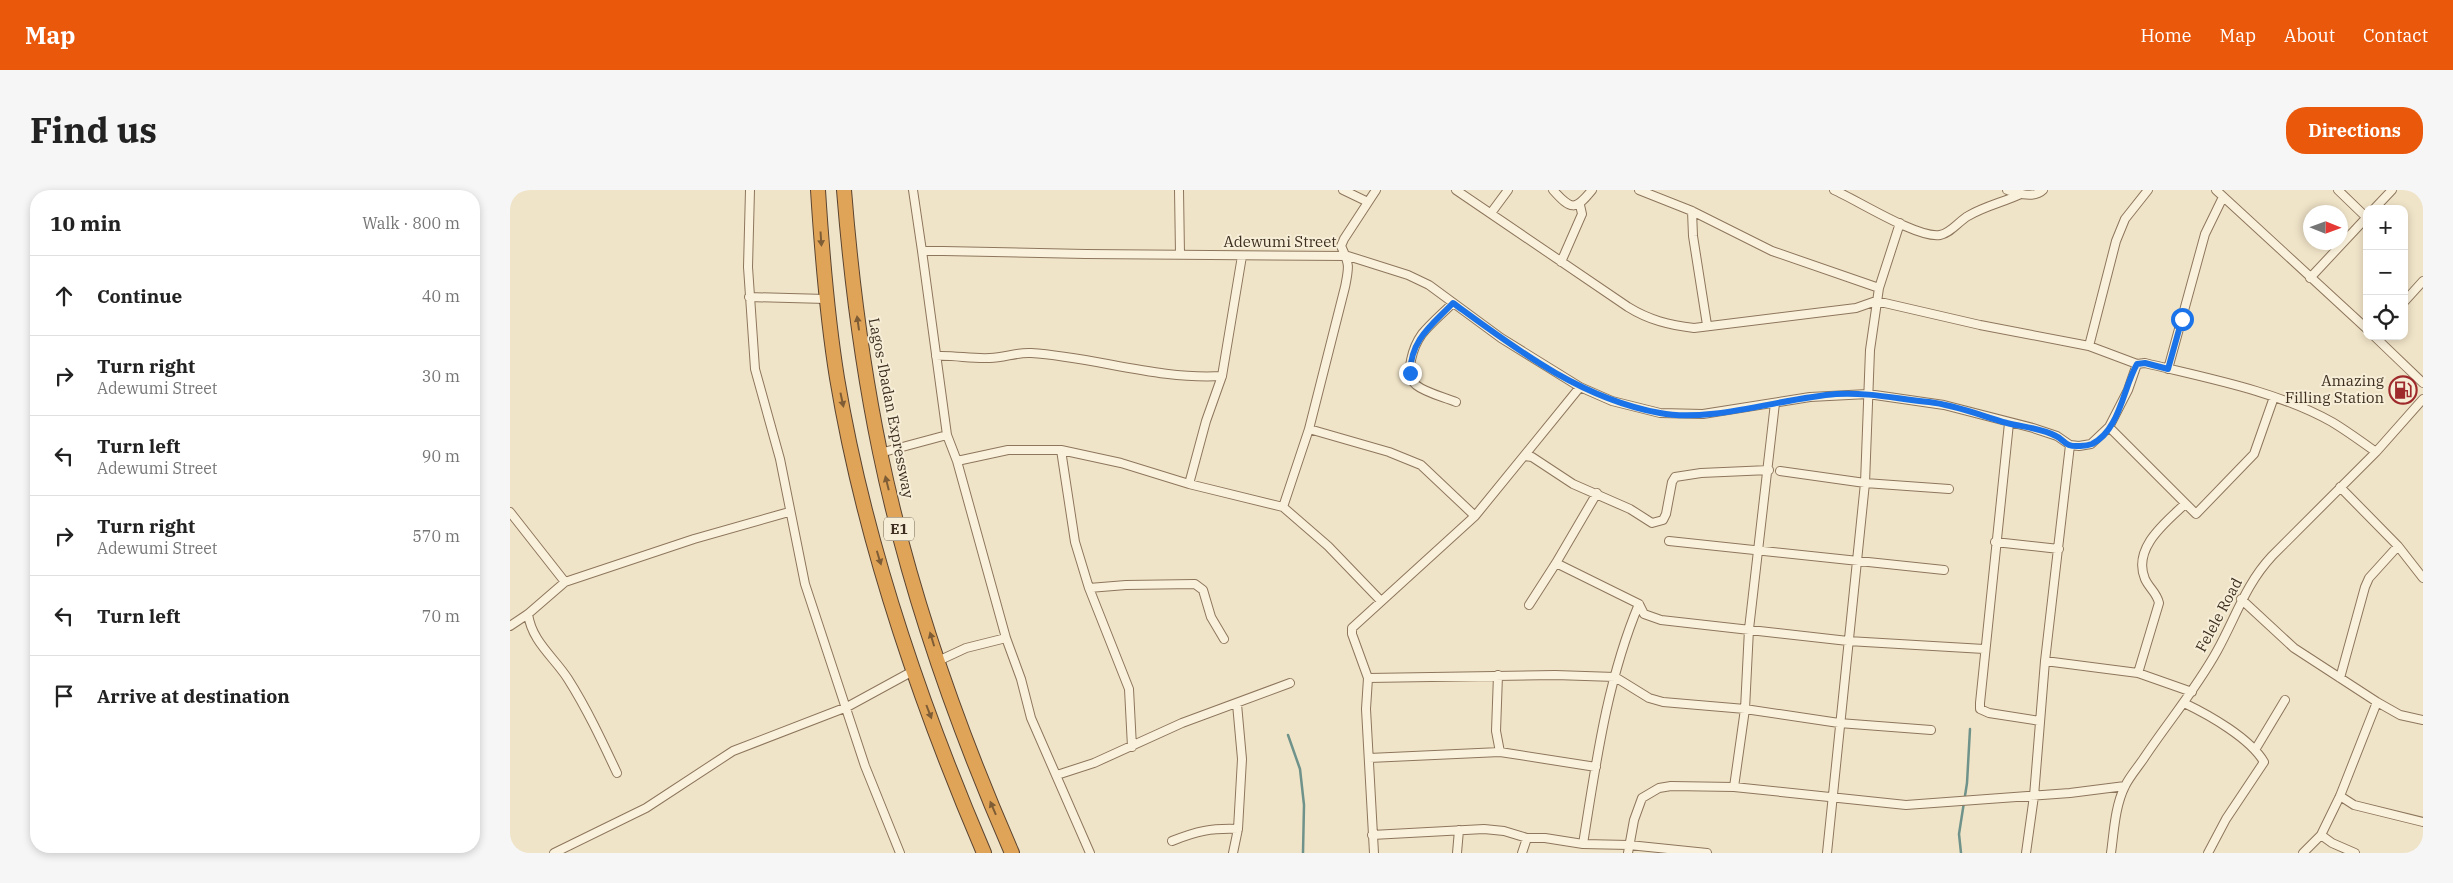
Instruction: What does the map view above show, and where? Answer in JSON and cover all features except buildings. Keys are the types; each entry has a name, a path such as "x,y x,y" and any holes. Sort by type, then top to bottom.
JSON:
{"highway":[{"name":"E1","path":"818,190 826,299 837,378 867,514 913,671 984,853"},
{"name":"Lagos-Ibadan Expressway","path":"844,190 850,263 862,353 880,453 902,541 938,661 985,790 1012,853"}],"street":[{"path":"750,190 749,297 755,369 780,458 789,512 805,584 865,766 900,853"},
{"path":"913,190 947,435 1031,718 1090,853"},
{"path":"1179,190 1180,254"},
{"path":"1343,190 1368,202"},
{"path":"1282,507 1310,428 1346,287 1349,269 1348,256 1341,246 1344,238 1376,190"},
{"path":"1456,190 1644,317 1668,325 1694,328 1856,308 1876,301 1980,325 2089,346 2137,364 2145,363 2274,397 2330,421 2376,452"},
{"path":"1492,214 1508,190"},
{"path":"1553,190 1568,205 1580,205"},
{"path":"1580,205 1592,190"},
{"path":"1639,190 1692,211 1772,251 1879,288"},
{"path":"1834,190 1913,230 1932,235 1941,235 1981,208 2006,201 2021,194"},
{"path":"2006,190 2021,194 2040,193 2043,190"},
{"path":"2089,346 2116,241 2125,219 2148,190"},
{"path":"2216,190 2363,325"},
{"path":"2338,190 2363,214"},
{"path":"2378,205 2392,190"},
{"path":"2168,369 2206,234 2223,197"},
{"path":"1561,262 1582,214 1580,205"},
{"path":"1692,211 1707,325"},
{"path":"2310,278 2363,220"},
{"path":"1827,853 1831,798 1865,483 1868,394 1876,301 1900,223"},
{"name":"Adewumi Street","path":"922,251 1348,256 1408,275 1429,285 1500,338 1580,387 1612,401 1660,413 1682,415 1703,414 1836,394 1868,394 1944,405 2057,436 2070,445"},
{"path":"1189,484 1206,421 1222,376 1242,256"},
{"path":"2408,298 2423,281"},
{"path":"749,297 826,299"},
{"path":"1453,303 1422,334 1413,355 1410,373 1413,382 1418,387 1456,402"},
{"path":"2378,340 2423,383"},
{"path":"936,356 957,355 988,358 1030,352 1147,370 1208,377 1222,376"},
{"path":"2026,853 2034,796 2045,661 2070,445 2091,444 2109,427 2128,390 2137,364"},
{"path":"1374,853 1366,709 1368,678 1352,634 1352,628 1475,516 1580,387"},
{"path":"2109,427 2196,514 2248,463 2258,445 2274,397"},
{"name":"Felele Road","path":"2110,853 2117,811 2125,786 2164,728 2192,692 2217,650 2241,599 2265,563 2376,452 2423,399"},
{"path":"1734,787 1745,709 1749,629 1769,470 1774,402"},
{"path":"2009,423 1979,696 1980,709 1989,713 2040,721"},
{"path":"1310,428 1390,452 1421,465 1475,516"},
{"path":"880,453 947,435"},
{"path":"956,461 1008,450 1061,450 1121,463 1189,484 1282,507 1328,546 1381,601"},
{"path":"1061,450 1075,542 1089,588 1129,689 1132,746"},
{"path":"1524,456 1532,458 1573,484 1630,509 1652,523 1663,520 1666,514 1672,482 1675,477 1695,474 1769,470"},
{"path":"1780,471 1865,483 1949,489"},
{"path":"2340,488 2398,546 2423,578"},
{"path":"1529,605 1597,493"},
{"path":"2138,673 2159,602 2158,596 2145,579 2146,547 2166,521 2185,504"},
{"path":"510,512 565,582"},
{"path":"510,626 528,614 565,582 694,539 789,512"},
{"path":"1669,541 1758,552 1944,570"},
{"path":"1995,542 2059,549"},
{"path":"2340,678 2365,587 2369,578 2398,546"},
{"path":"1556,563 1639,604 1644,614 1661,620 1848,641 1984,650"},
{"path":"1089,588 1126,585 1195,584 1203,590 1211,617 1224,638"},
{"path":"2241,599 2294,648 2400,715 2423,720"},
{"path":"1583,844 1596,767 1615,677 1624,641 1639,604"},
{"path":"528,614 530,629 568,678 617,772"},
{"path":"938,661 966,648 1006,638"},
{"path":"2045,661 2138,673 2192,692"},
{"path":"554,853 646,808 733,751 847,707 913,671"},
{"path":"1498,676 1496,731 1500,752"},
{"path":"1368,678 1615,677 1649,698 1663,702 1745,709 1839,723 1931,730"},
{"path":"1057,775 1132,746 1182,723 1290,683"},
{"path":"2254,750 2285,700"},
{"path":"2303,853 2321,835 2340,796 2377,702"},
{"path":"2184,703 2221,723 2254,750 2264,762 2226,819 2208,853"},
{"path":"1233,853 1238,829 1242,758 1237,704"},
{"path":"1369,758 1500,752 1596,767"},
{"path":"1629,849 1634,820 1642,798 1651,792 1671,786 1734,787 1906,805 2034,796 2125,786"},
{"path":"2340,796 2354,805 2423,822"},
{"path":"1172,841 1197,831 1212,828 1238,829"},
{"path":"1372,835 1459,830 1504,831 1527,838 1545,838 1629,849 1707,853"},
{"path":"1457,853 1459,830"},
{"path":"2321,835 2326,840 2355,853"},
{"path":"1522,853 1527,838"}],"waterway":[{"path":"1961,853 1959,834 1967,783 1970,729"},
{"path":"1288,735 1300,769 1304,805 1303,853"}],"place":[{"name":"Amazing Filling Station","path":"2403,390"}],"route":[{"path":"1410,373 1413,355 1422,334 1453,303 1500,338 1580,387 1612,401 1660,413 1703,414 1810,397 1836,394 1868,394 1944,405 2033,428 2057,436 2070,445 2080,446 2091,444 2109,427 2128,390 2137,364 2145,363 2168,369 2182,319"}]}
